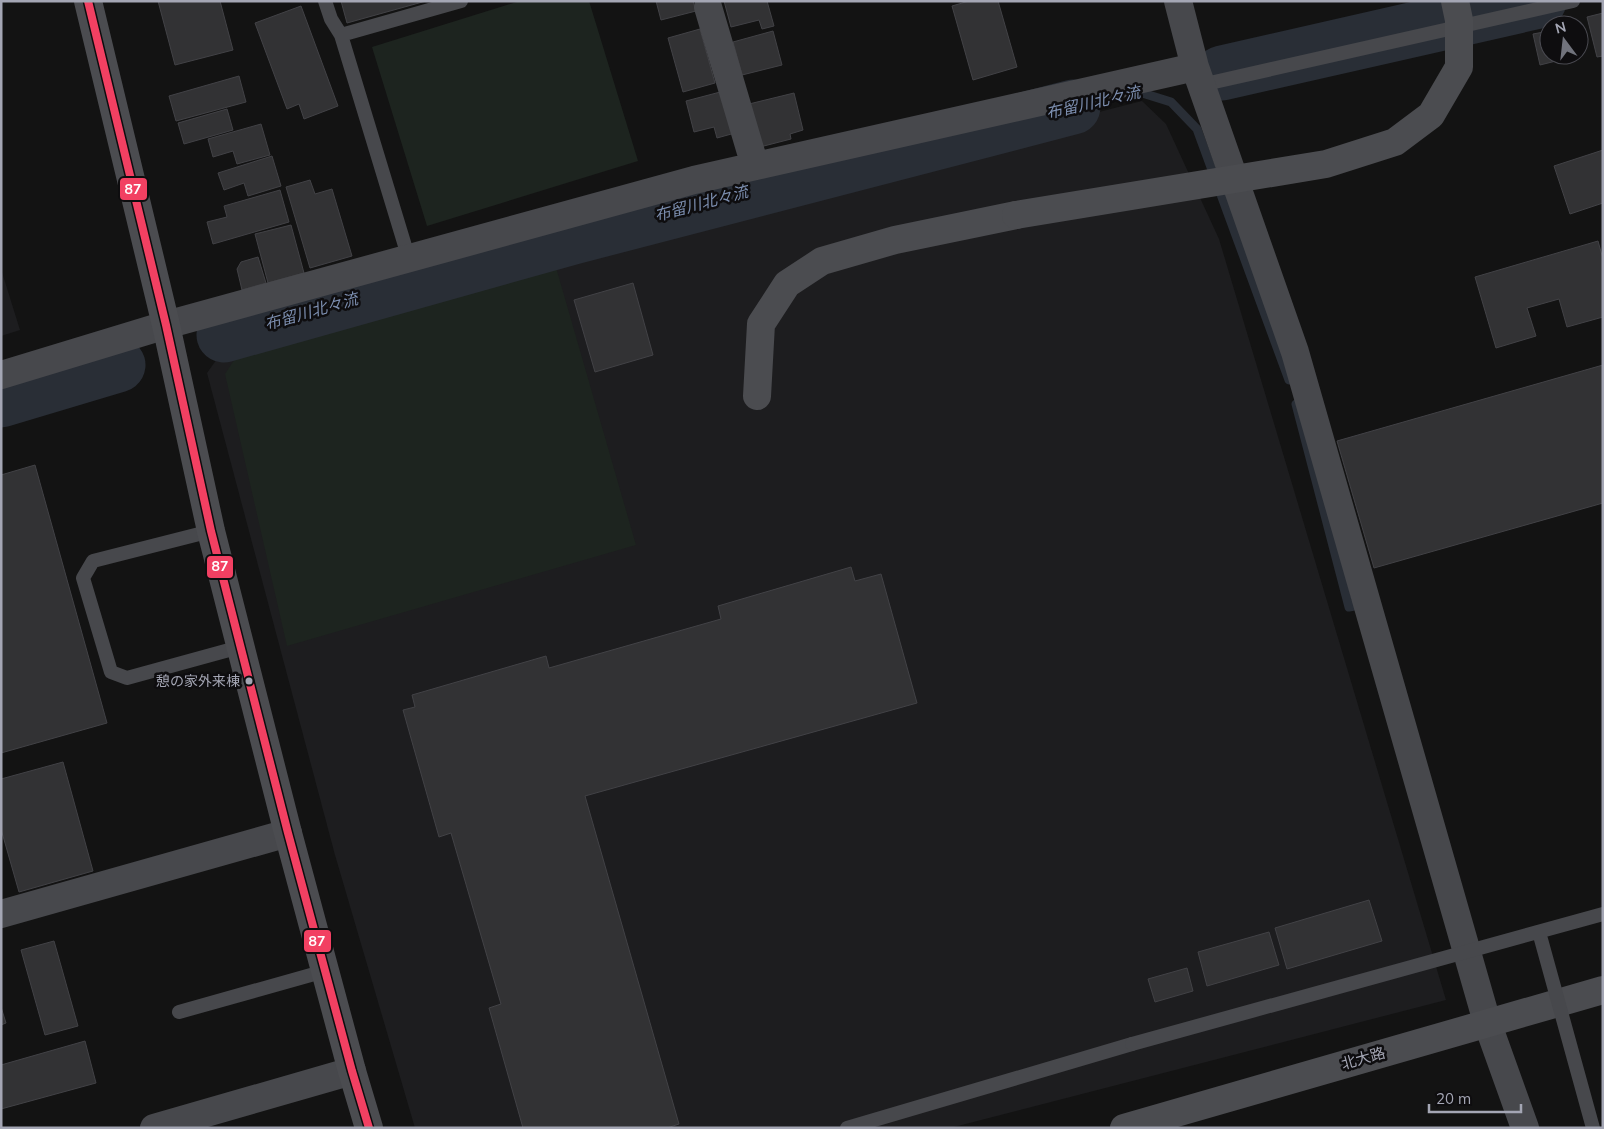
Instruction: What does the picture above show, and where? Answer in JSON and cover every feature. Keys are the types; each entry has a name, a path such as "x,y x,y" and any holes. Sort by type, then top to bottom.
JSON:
{"street":[{"path":"88,1 168,333 211,531 288,833 369,1128"},
{"path":"1178,1 1198,76 1294,352 1487,1022 1525,1128"},
{"path":"757,396 761,324 786,284 822,261 895,240 1016,215 1326,164 1395,142 1431,114 1459,67 1459,20 1455,1"},
{"path":"708,7 755,166"},
{"path":"1,375 168,333 409,259 694,180 1198,76"},
{"path":"1,914 288,833"},
{"name":"北大路","path":"1124,1128 1603,990"},
{"path":"154,1128 352,1071"}],"lane":[{"path":"325,1 331,18 341,35 409,259"},
{"path":"341,35 461,1"},
{"path":"1198,76 1573,1"},
{"path":"211,531 93,561 83,578 111,672 127,678 240,647"},
{"path":"847,1128 1132,1044 1603,914"},
{"path":"1539,932 1593,1128"},
{"path":"179,1012 325,972"}],"shaded area":[{"path":"520,1 589,1 638,161 427,226 372,47"},
{"path":"1142,101 1166,124 1219,239 1446,1000 950,1128 415,1128 335,855 207,373 229,342 578,245"},
{"path":"553,257 636,545 287,646 225,374 240,351"},
{"path":"1,269 20,330 1,336"}],"building":[{"path":"158,1 220,1 233,50 175,65"},
{"path":"341,1 426,1 347,23"},
{"path":"656,1 693,1 696,11 661,20"},
{"path":"724,1 767,1 774,26 762,29 759,20 731,27"},
{"path":"969,1 998,1 1017,67 973,80 952,6"},
{"path":"301,6 338,106 304,119 299,104 287,109 255,23"},
{"path":"1603,13 1603,56 1597,57 1589,25 1589,16"},
{"path":"700,29 715,83 683,92 668,38"},
{"path":"773,31 782,65 742,75 733,42"},
{"path":"1539,33 1539,61 1533,34"},
{"path":"239,76 246,102 176,121 169,96"},
{"path":"724,91 735,133 717,138 714,127 694,132 686,101"},
{"path":"794,93 803,130 790,134 791,139 760,147 749,104"},
{"path":"227,109 233,130 184,144 178,123"},
{"path":"261,124 270,155 237,164 233,151 213,157 208,139"},
{"path":"1603,150 1603,203 1570,214 1554,166"},
{"path":"272,156 281,186 248,196 244,183 224,190 218,173"},
{"path":"310,180 315,194 332,189 352,256 310,268 286,187"},
{"path":"280,190 289,222 213,244 207,222 227,217 224,206"},
{"path":"291,225 304,273 268,283 255,234"},
{"path":"1598,241 1603,259 1603,317 1567,327 1559,299 1527,308 1536,336 1496,348 1475,277"},
{"path":"258,257 266,283 242,290 237,269 241,262"},
{"path":"633,283 653,355 595,372 574,300"},
{"path":"1603,365 1603,503 1374,568 1337,441"},
{"path":"35,465 107,723 1,753 1,475"},
{"path":"851,567 855,581 881,574 917,703 585,796 679,1124 667,1128 523,1128 489,1008 501,1004 451,833 439,837 403,710 415,707 412,695 546,656 549,668 721,619 718,606"},
{"path":"63,762 93,871 19,892 1,829 1,779"},
{"path":"1369,900 1382,941 1287,969 1275,928"},
{"path":"1269,932 1279,965 1207,986 1198,952"},
{"path":"54,941 78,1026 45,1035 21,950"},
{"path":"1187,968 1193,991 1155,1002 1148,979"},
{"path":"1,1007 6,1023 1,1025"},
{"path":"85,1041 96,1083 1,1109 1,1065"}],"waterway":[{"name":"布留川北々流","path":"1222,73 1539,1"},
{"path":"1139,92 1171,102 1197,129 1289,380"},
{"name":"布留川北々流","path":"224,335 573,237 1073,107"},
{"name":"布留川北々流","path":"1,400 118,365"},
{"path":"1296,404 1349,607 1354,606"}],"transit line":[{"name":"87","path":"88,1 166,325 211,531 288,833 369,1128"}],"place":[{"name":"憩の家外来棟","path":"249,681"}]}
